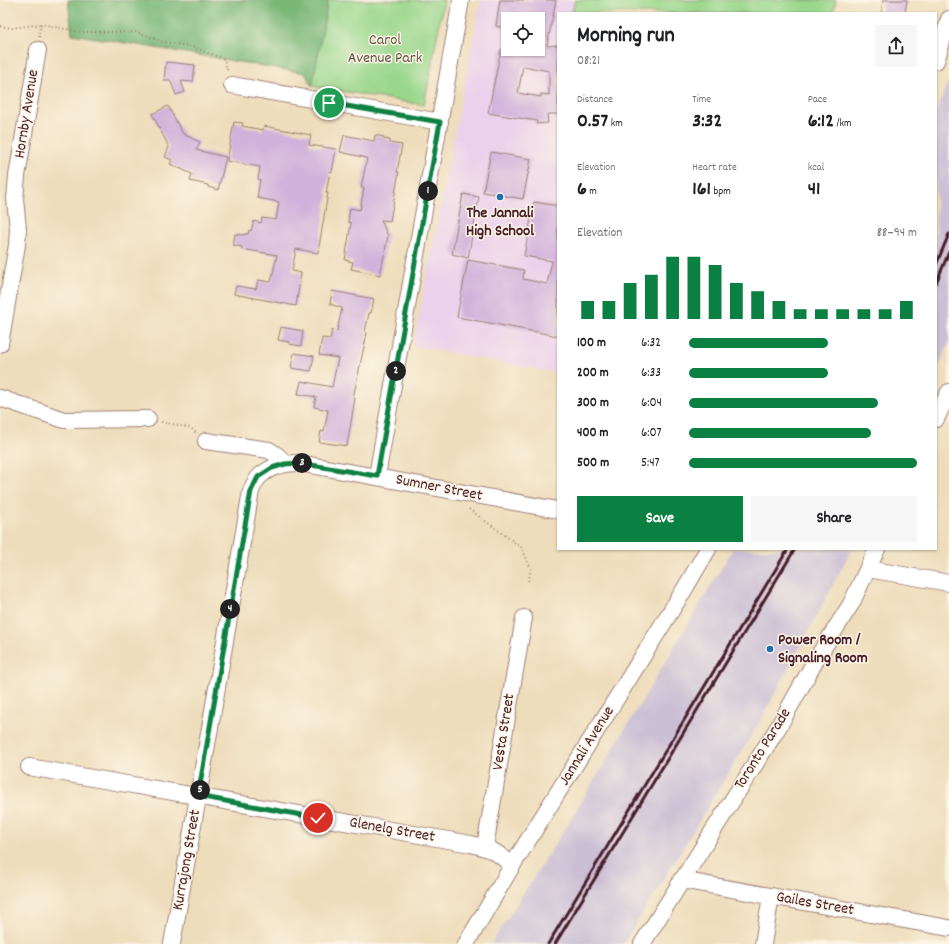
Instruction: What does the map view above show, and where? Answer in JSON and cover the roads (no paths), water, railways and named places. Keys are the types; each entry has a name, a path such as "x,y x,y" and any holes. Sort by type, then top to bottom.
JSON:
{"street":[{"path":"377,476 461,0"},
{"path":"937,58 949,19"},
{"name":"Hornby Avenue","path":"0,344 18,244 15,199 17,176 38,50"},
{"path":"232,85 440,122"},
{"path":"937,417 949,392"},
{"path":"0,398 64,420 148,419"},
{"path":"206,440 269,450 278,456 285,464"},
{"name":"Sumner Street","path":"285,464 299,463 377,476 557,510"},
{"name":"Kurrajong Street","path":"172,944 251,491 258,477 272,468 285,464"},
{"name":"Jannali Avenue","path":"466,944 512,866 707,550"},
{"name":"Toronto Parade","path":"642,944 779,726 817,658 851,604 877,550"},
{"path":"868,569 949,583"},
{"name":"Vesta Street","path":"485,847 524,618"},
{"name":"Glenelg Street","path":"29,768 198,796 485,847 499,853 512,866"},
{"name":"Gailes Street","path":"681,880 949,928"},
{"path":"763,944 771,896"}],"railway":[{"path":"937,263 949,234"},
{"path":"937,281 949,252"},
{"path":"548,944 787,550"},
{"path":"555,944 794,550"}],"place":[{"name":"The Jannali High School","path":"500,197"},
{"name":"Power Room / Signaling Room","path":"770,649"}],"park label":[{"name":"Carol Avenue Park","path":"385,49"}]}
